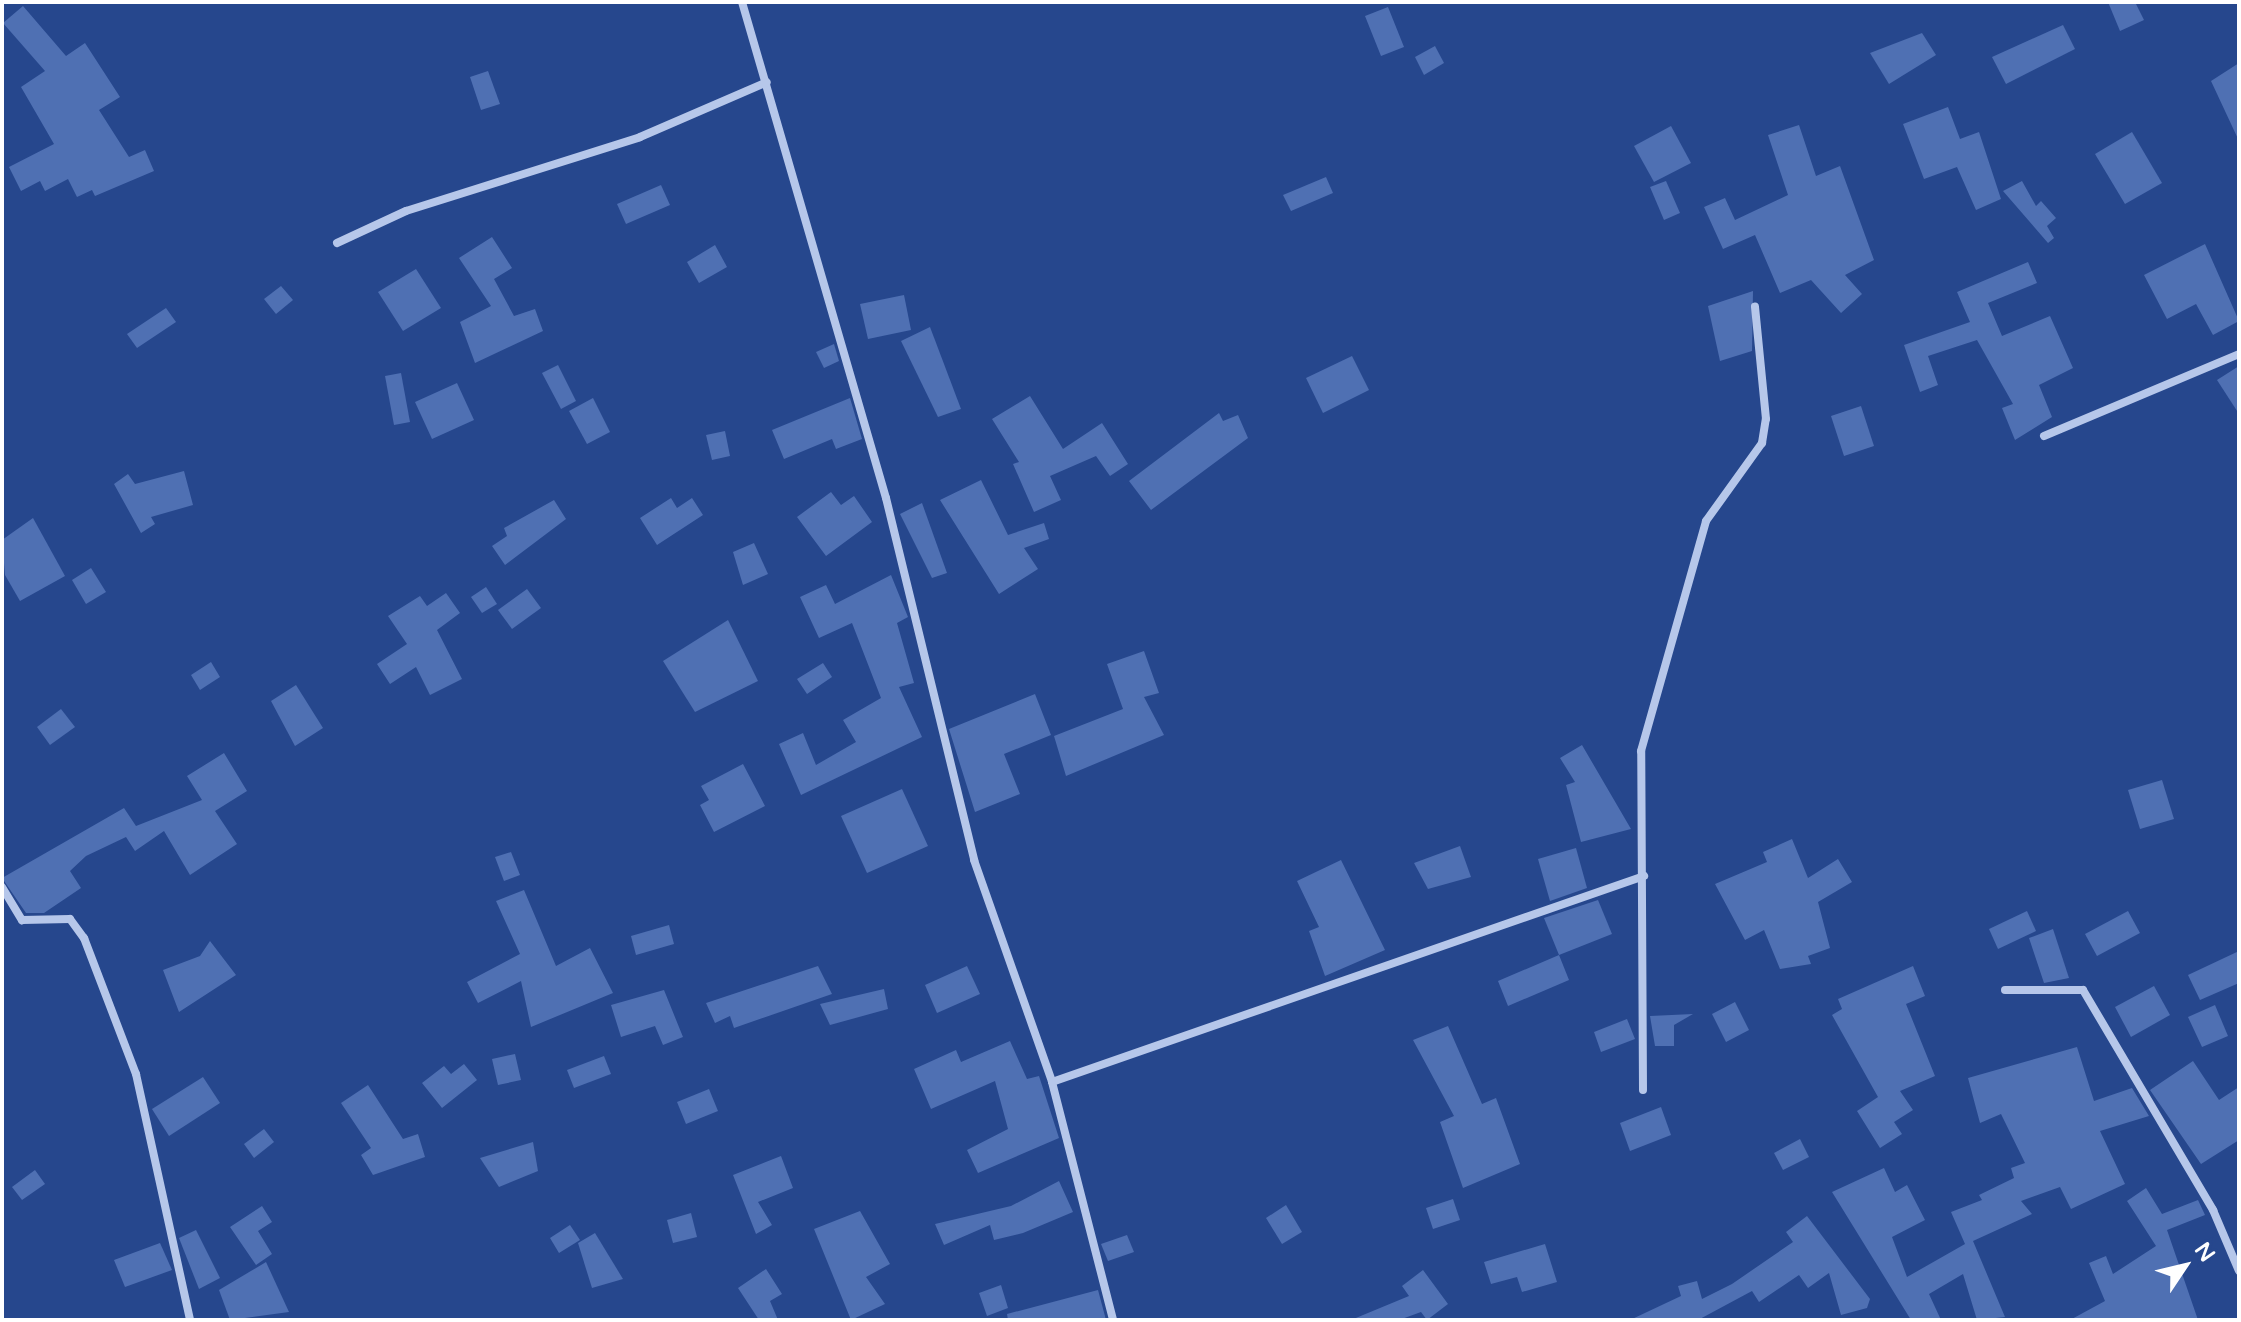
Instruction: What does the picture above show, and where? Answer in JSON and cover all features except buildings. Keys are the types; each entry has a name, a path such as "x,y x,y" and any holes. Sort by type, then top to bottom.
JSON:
{"street":[{"path":"742,2 886,498 974,860 1052,1082 1113,1320"},
{"path":"337,243 406,211 640,137 767,82"},
{"path":"1643,1090 1641,751 1706,521 1762,443 1766,419 1755,307"},
{"path":"2044,436 2239,354"},
{"path":"1052,1082 1644,876"},
{"path":"2,887 22,920 70,919 84,938 136,1074 190,1320"},
{"path":"2005,990 2083,990 2213,1210 2239,1271"}]}
